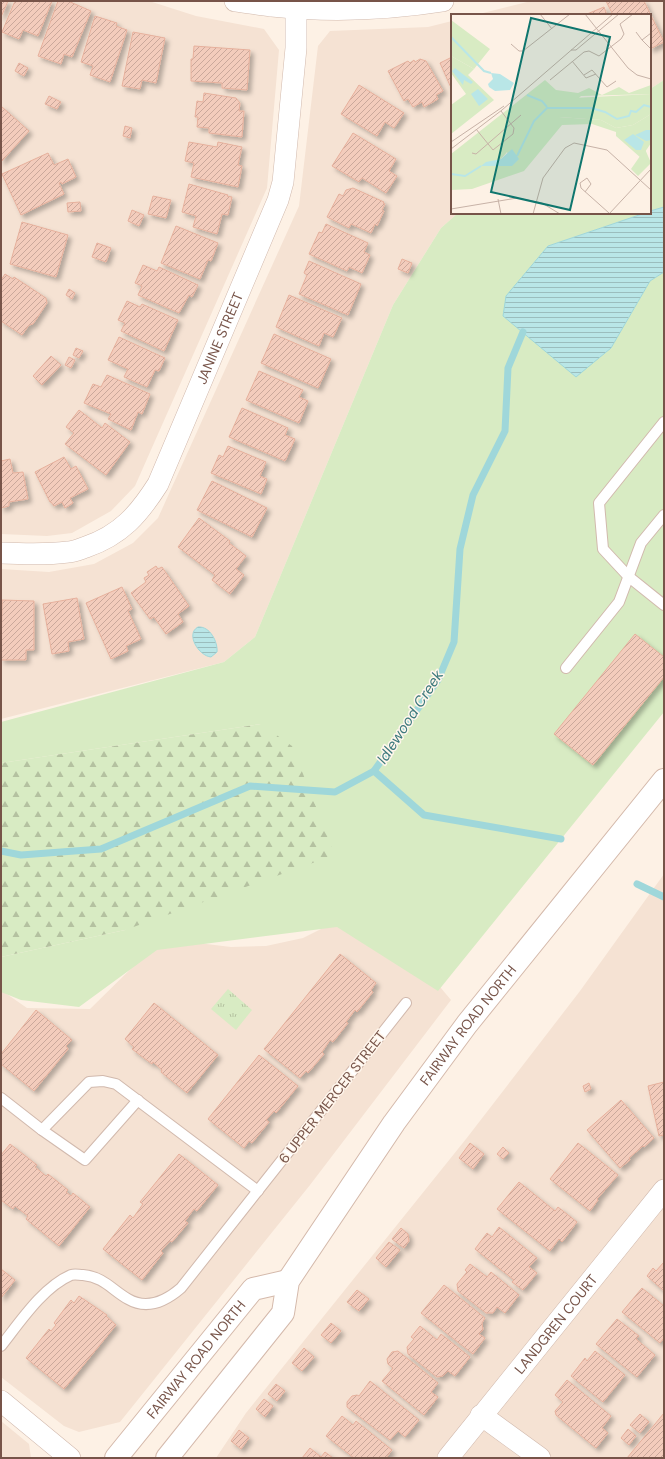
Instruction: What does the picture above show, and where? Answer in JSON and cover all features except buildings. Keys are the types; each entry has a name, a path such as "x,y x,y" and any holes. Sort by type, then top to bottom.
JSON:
{"main road":[{"name":"FAIRWAY ROAD NORTH","path":"168,1458 283,1313 288,1281 394,1122 463,1030 664,780"},
{"name":"FAIRWAY ROAD NORTH","path":"116,1458 253,1289 288,1281"}],"street":[{"path":"235,1 297,5 342,10 412,6 443,1"},
{"name":"JANINE STREET","path":"1,553 40,554 70,552 93,545 114,534 130,522 141,510 158,484 278,200 286,164 296,48 297,5"},
{"name":"LANDGREN COURT","path":"448,1458 481,1415 664,1190"},
{"path":"1,1401 70,1458"},
{"path":"481,1415 540,1458"}],"lane":[{"path":"664,422 598,503 603,549 629,577 664,605"},
{"path":"566,668 619,602 641,543 664,515"},
{"name":"6 UPPER MERCER STREET","path":"1,1346 45,1292 58,1282 73,1275 90,1276 101,1280 128,1300 142,1304 158,1302 171,1296 181,1288 406,1003"},
{"path":"42,1130 89,1082 103,1081 116,1084 258,1191"},
{"path":"1,1098 42,1130 85,1160 138,1100"}],"shaded area":[{"path":"1,1 149,1 196,16 264,29 279,50 267,188 135,486 111,511 72,533 47,536 1,534"},
{"path":"531,1 664,1 664,80 651,88 651,14 479,14"},
{"path":"451,21 451,214 457,214 441,228 393,305 255,637 224,662 1,719 1,569 49,572 94,564 133,543 158,518 299,206 318,46 330,31 428,27"},
{"path":"664,874 664,1458 216,1458 246,1413 466,1139 580,991"},
{"path":"347,916 393,931 451,1000 310,1185 120,1422 79,1432 64,1426 1,1377 1,990 27,1008 90,1009 153,947 182,941 231,947 266,946 303,938"},
{"path":"1,1421 29,1444 31,1458 1,1458"}],"green space":[{"path":"664,80 664,207 651,211 651,88"},
{"path":"457,214 642,214 548,246 503,316 576,376 611,348 650,281 664,272 664,712 438,991 337,927 157,950 79,1007 21,1000 1,992 1,957 125,930 261,724 1,763 1,722 224,662 255,637 393,305 441,228"},
{"path":"261,724 292,746 335,855 125,930 1,957 1,763"},
{"path":"228,989 252,1010 236,1030 211,1009"}],"water":[{"path":"664,207 664,272 650,281 611,348 576,377 503,316 506,296 548,246 642,214 651,214 651,211"},
{"path":"198,627 206,629 215,639 217,652 211,657 202,653 195,644 193,634 194,630"}],"waterway":[{"name":"Idlewood Creek","path":"1,851 21,855 101,849 250,786 335,792 374,771 438,680 454,642 460,549 473,495 505,431 508,368 523,332"},
{"path":"374,771 424,815 561,839"},
{"path":"637,884 664,897"}]}
